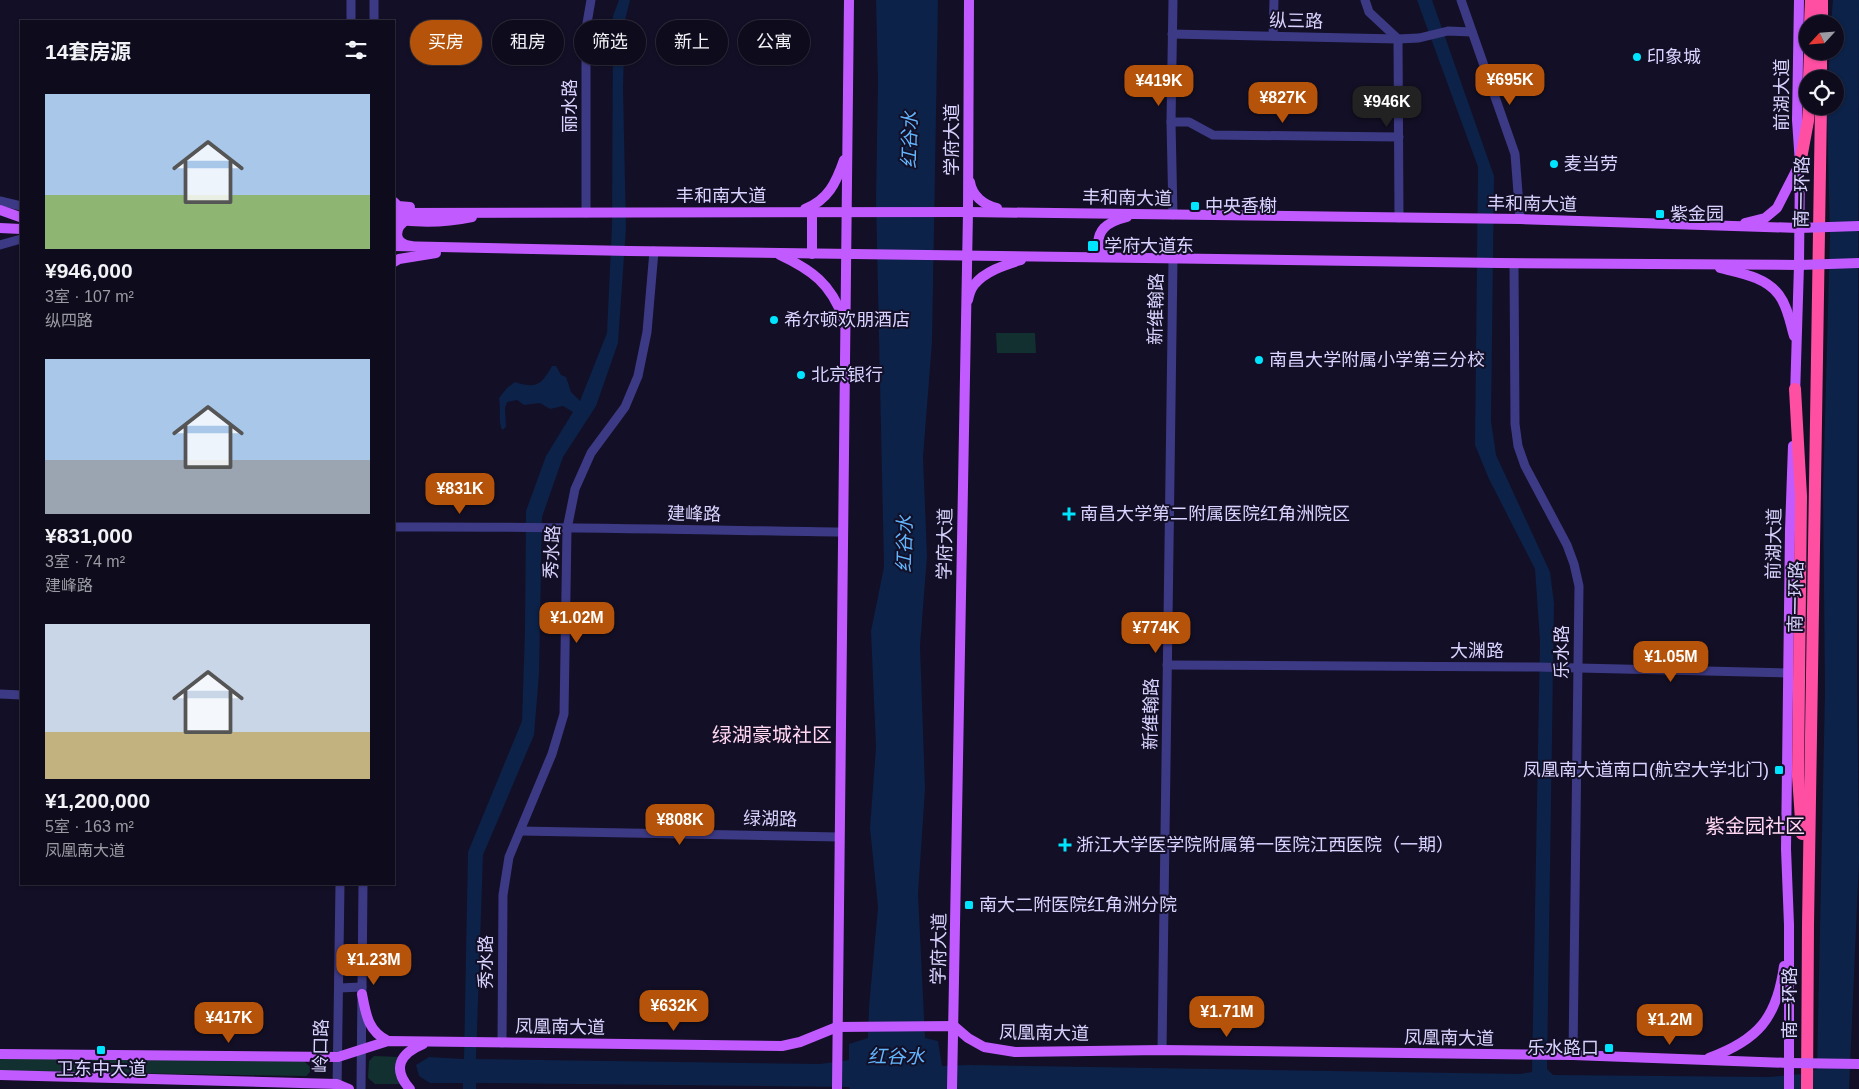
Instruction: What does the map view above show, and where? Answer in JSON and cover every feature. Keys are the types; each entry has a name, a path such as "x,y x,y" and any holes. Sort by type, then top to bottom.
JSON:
{"highway":[{"path":"1810,0 1810,15"},
{"path":"1822,0 1822,15"},
{"path":"1800,164 1808,115"},
{"name":"南一环路","path":"1807,1089 1820,115"},
{"path":"1796,390 1801,496 1798,776 1808,926"}],"main road":[{"path":"837,1089 849,0"},
{"name":"学府大道","path":"952,1089 968,212 969,0"},
{"name":"前湖大道","path":"1789,1089 1789,925 1786,849 1787,673 1790,530 1800,265 1800,164 1797,120 1799,0"},
{"path":"800,212 816,205 828,194 837,182 847,150"},
{"path":"968,164 971,186 977,197 987,206 1026,212"},
{"path":"1735,226 1765,218 1777,208 1800,164"},
{"path":"395,203 398,206 464,212"},
{"path":"0,210 20,217"},
{"path":"399,220 428,212"},
{"path":"399,220 455,220 496,212"},
{"path":"812,212 812,254"},
{"name":"丰和南大道","path":"395,213 1026,212 1520,219 1799,228 1859,226"},
{"path":"1139,258 1104,254 1099,251 1097,242 1098,235 1106,226 1117,220 1140,214"},
{"path":"0,217 20,217"},
{"path":"399,220 398,238 404,244 428,248"},
{"path":"0,228 17,228"},
{"path":"0,232 17,228"},
{"path":"395,246 628,252 1499,263 1800,265 1859,263"},
{"path":"395,261 399,258 467,248"},
{"path":"774,253 802,265 819,278 833,294 845,326"},
{"path":"965,306 974,285 985,276 1002,266 1031,257"},
{"path":"1702,264 1750,275 1764,282 1779,295 1787,313 1797,346"},
{"path":"1704,1060 1747,1039 1767,1019 1781,988 1789,925"},
{"path":"362,991 366,1019 372,1031 388,1041"},
{"name":"凤凰南大道","path":"429,1042 782,1046 800,1042 837,1027 954,1026 968,1038 984,1047 1015,1052 1162,1050 1573,1055"},
{"path":"0,1054 338,1057 388,1041 429,1042"},
{"path":"410,1089 402,1077 400,1067 402,1057 410,1050 429,1042"},
{"path":"1573,1055 1859,1064"},
{"path":"0,1075 337,1086 349,1089"}],"street":[{"path":"350,20 351,0"},
{"path":"374,0 374,20"},
{"name":"丽水路","path":"586,213 586,29 591,0"},
{"path":"1173,0 1171,122 1173,214"},
{"path":"1272,36 1274,0"},
{"path":"1365,0 1369,12 1398,39 1399,218"},
{"path":"1461,0 1515,154 1520,219"},
{"name":"纵三路","path":"1172,34 1398,39 1419,38 1448,31 1472,32"},
{"path":"1171,122 1189,122 1213,135 1399,137"},
{"path":"0,201 20,206"},
{"path":"0,245 20,239"},
{"name":"秀水路","path":"502,1043 503,895 509,857 552,754 564,714 567,529 575,489 591,453 625,407 638,376 647,332 654,251"},
{"name":"新维翰路","path":"1162,1050 1173,259"},
{"name":"乐水路","path":"1514,263 1515,424 1518,446 1525,466 1567,545 1574,564 1578,586 1579,669 1573,1055"},
{"name":"建峰路","path":"395,527 544,527 567,529 843,532"},
{"name":"大渊路","path":"1168,665 1537,667 1787,673"},
{"path":"0,694 20,695"},
{"name":"绿湖路","path":"520,831 839,837"},
{"name":"岭口路","path":"337,1086 340,885"},
{"path":"362,1089 363,885"},
{"path":"339,988 362,991"}],"green space":[{"path":"996,333 1035,333 1036,353 997,353"},
{"path":"374,1056 399,1057 397,1073 400,1084 375,1084 368,1078 369,1061"},
{"path":"0,1057 304,1061 310,1067 310,1072 306,1076 0,1071"}],"water":[{"name":"红谷水","path":"619,0 630,0 625,20 613,20"},
{"name":"红谷水","path":"876,0 938,0 932,342 923,457 927,556 920,646 925,789 918,894 925,1038 938,1041 942,1066 1520,1074 1532,1072 1540,641 1535,569 1489,479 1475,445 1478,167 1417,0 1432,0 1494,176 1491,421 1496,455 1550,572 1554,603 1547,1069 1553,1075 1770,1077 1802,1074 1817,1069 1825,692 1823,491 1830,237 1827,115 1844,115 1844,70 1829,70 1829,60 1844,60 1844,15 1832,15 1833,0 1859,0 1857,669 1859,860 1849,1089 850,1089 849,1087 476,1083 476,1089 463,1089 463,1083 430,1083 419,1076 416,1065 429,1057 464,1059 468,852 522,721 526,511 546,456 573,412 563,406 550,409 540,403 524,405 517,400 507,402 505,408 506,427 502,430 499,398 515,382 529,385 538,384 545,378 552,366 556,366 561,375 566,377 571,392 580,401 607,333 612,225 613,65 624,65 626,228 618,343 596,406 563,457 542,517 539,674 534,735 483,855 476,1059 820,1064 849,1060 849,1044 868,1038 878,907 870,828 876,747 871,631 884,567 876,199 878,82"}],"place":[{"name":"印象城","path":"1637,57"},
{"name":"麦当劳","path":"1554,164"},
{"name":"中央香榭","path":"1195,206"},
{"name":"紫金园","path":"1660,214"},
{"name":"学府大道东","path":"1093,246"},
{"name":"希尔顿欢朋酒店","path":"774,320"},
{"name":"南昌大学附属小学第三分校","path":"1259,360"},
{"name":"北京银行","path":"801,375"},
{"name":"南昌大学第二附属医院红角洲院区","path":"1069,514"},
{"name":"凤凰南大道南口(航空大学北门)","path":"1779,770"},
{"name":"浙江大学医学院附属第一医院江西医院（一期）","path":"1065,845"},
{"name":"南大二附医院红角洲分院","path":"969,905"},
{"name":"乐水路口","path":"1609,1048"},
{"name":"卫东中大道","path":"101,1050"}],"district":[{"name":"绿湖豪城社区","path":"772,735"},
{"name":"紫金园社区","path":"1755,826"}]}
